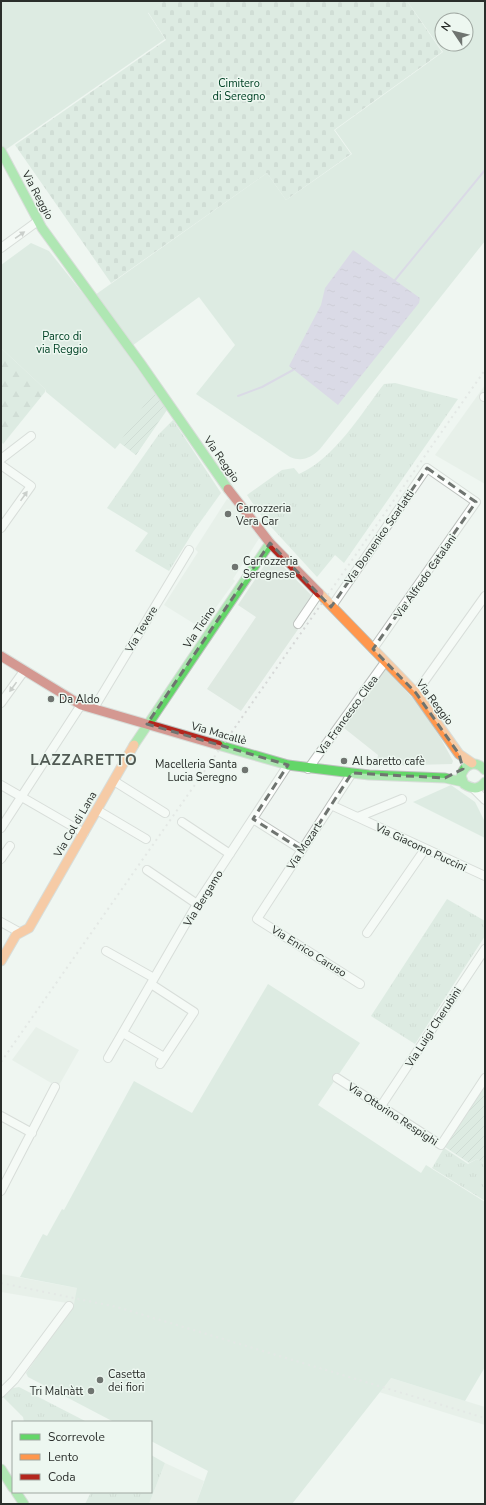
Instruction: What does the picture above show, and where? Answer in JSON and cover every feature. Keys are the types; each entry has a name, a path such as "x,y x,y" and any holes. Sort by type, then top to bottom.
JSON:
{"street":[{"name":"Via Reggio","path":"1,151 38,222 141,364 229,490 270,543 416,693 459,754 472,763 480,764 485,769"},
{"path":"1,248 38,222"},
{"path":"1,460 31,436"},
{"path":"1,465 31,486 1,528"},
{"name":"Via Alfredo Catalani","path":"373,649 476,502 427,468"},
{"name":"Via Domenico Scarlatti","path":"332,606 427,468"},
{"name":"Via Ticino","path":"147,724 270,543"},
{"name":"Via Tevere","path":"94,708 189,550"},
{"path":"298,624 319,593"},
{"path":"416,693 485,596"},
{"name":"Via Macallè","path":"1,656 81,704 288,765 308,769 411,778 445,778 463,782 473,788"},
{"name":"Via Francesco Cilea","path":"308,769 385,662"},
{"path":"1,703 24,671"},
{"path":"1,828 81,704"},
{"name":"Via Col di Lana","path":"1,961 16,935 19,932 29,928 147,724"},
{"name":"Via Reggio","path":"459,754 463,770"},
{"name":"Via Macallè","path":"445,778 463,770 472,763"},
{"name":"Via Bergamo","path":"108,1058 197,904 288,765"},
{"path":"463,770 463,782"},
{"name":"Via Mozart","path":"257,919 352,773"},
{"path":"114,781 165,813"},
{"path":"485,796 484,783 473,788 485,800"},
{"path":"1,785 84,833"},
{"name":"Via Giacomo Puccini","path":"358,817 402,799"},
{"name":"Via Giacomo Puccini","path":"331,805 485,876"},
{"path":"97,810 146,839"},
{"path":"253,819 302,850"},
{"path":"182,822 230,854"},
{"path":"1,859 10,846"},
{"path":"367,933 425,849"},
{"path":"147,870 197,904"},
{"name":"Via Enrico Caruso","path":"257,919 360,984"},
{"path":"1,922 19,932"},
{"name":"Via Luigi Cherubini","path":"381,1106 485,948"},
{"path":"106,951 153,981 194,1012 160,1064"},
{"path":"123,1033 164,1057"},
{"name":"Via Ottorino Respighi","path":"337,1078 441,1145 485,1078"},
{"path":"1,1191 55,1087"},
{"path":"1,1116 32,1133"},
{"path":"1,1393 14,1380 69,1306"},
{"path":"1,1469 12,1486"},
{"path":"17,1493 24,1504"}],"highlighted area":[{"path":"427,468 476,502 373,649 416,693 459,754 463,769 445,778 352,773 302,850 253,819 288,765 147,724 270,543 331,607"}],"shaded area":[{"path":"485,385 485,484 435,455"},
{"path":"227,499 233,502 260,537 233,579 235,581 201,628 164,605 198,552 195,549"},
{"path":"270,557 276,559 312,596 293,623 299,628 241,711 207,689 256,617 238,605"},
{"path":"385,668 417,703 440,737 453,761 452,764 376,766 378,755 344,728"},
{"path":"36,1027 79,1050 58,1087 12,1060"},
{"path":"1,1274 77,1288 391,1378 485,1407 485,1425 286,1363 139,1320 67,1303 1,1292"},
{"path":"165,1463 204,1481 196,1504 149,1504"}],"green space":[{"path":"1,1 164,1 148,13 165,39 1,153"},
{"name":"Cimitero di Seregno","path":"164,1 407,1 434,40 434,52 442,52 334,130 351,154 286,200 267,173 111,283 15,145 166,40 148,12"},
{"name":"Parco di via Reggio","path":"407,1 485,1 485,241 320,449 313,455 302,459 290,457 196,394 235,345 199,297 125,351 167,410 136,455 120,443 115,449 46,392 45,389 1,348 1,265 31,243 49,251 88,300 267,173 286,200 352,154 335,130 443,52 474,52 474,12 434,12 434,39"},
{"path":"1,348 45,389 45,392 3,444 1,441"},
{"path":"395,383 458,399 344,563 335,555 317,577 263,518 247,495 282,470 294,468 299,474 324,458 346,435 384,384"},
{"path":"153,391 166,410 136,455 120,442"},
{"path":"173,420 221,493 193,532 169,571 135,551 148,533 107,508 159,434"},
{"path":"451,785 475,802 485,822 485,838 413,802"},
{"path":"447,899 485,921 485,936 415,1044 371,1016"},
{"path":"268,984 360,1043 318,1105 421,1173 426,1165 485,1202 485,1367 465,1401 391,1378 292,1504 196,1504 208,1471 152,1442 152,1421 112,1421 28,1377 26,1373 74,1304 77,1288 20,1277 43,1234 47,1236 62,1209 64,1210 134,1081 192,1113"},
{"path":"485,1086 485,1164 477,1159 469,1163 445,1147"},
{"path":"444,1148 468,1164 477,1159 485,1164 485,1201 432,1168"},
{"path":"19,1387 85,1421 24,1421 23,1417 3,1397 13,1388"},
{"path":"152,1456 165,1463 149,1504 85,1504 90,1493 152,1493"}],"water":[{"path":"353,250 420,298 419,303 338,405 289,366 321,305 325,288"}],"waterway":[{"path":"395,280 485,170"},
{"path":"238,396 262,387 293,370"}],"railway":[{"path":"1,1062 485,370"},
{"path":"1,1283 117,1307 485,1418"}],"traffic: fast":[{"path":"1,151 42,228 141,364 228,489"},
{"path":"134,745 270,543"},
{"path":"218,745 288,765 369,775 445,778 463,782"},
{"path":"485,770 478,765 471,764 465,768 461,776 464,784 473,788 483,785 485,782"},
{"path":"1,1469 12,1486"},
{"path":"17,1493 24,1504"}],"traffic: slow":[{"path":"319,593 416,693 459,754 472,763"},
{"path":"1,961 16,935 29,928 134,745"}],"traffic: jam":[{"path":"228,489 270,543 319,593"},
{"path":"1,656 81,705 218,745"}],"place":[{"name":"Carrozzeria Vera Car","path":"228,514"},
{"name":"Carrozzeria Seregnese","path":"235,567"},
{"name":"Da Aldo","path":"51,699"},
{"name":"Al baretto cafè","path":"344,761"},
{"name":"Macelleria Santa Lucia Seregno","path":"245,770"},
{"name":"Casetta dei fiori","path":"100,1380"},
{"name":"Tri Malnàtt","path":"91,1391"}],"district":[{"name":"LAZZARETTO","path":"84,760"}]}
